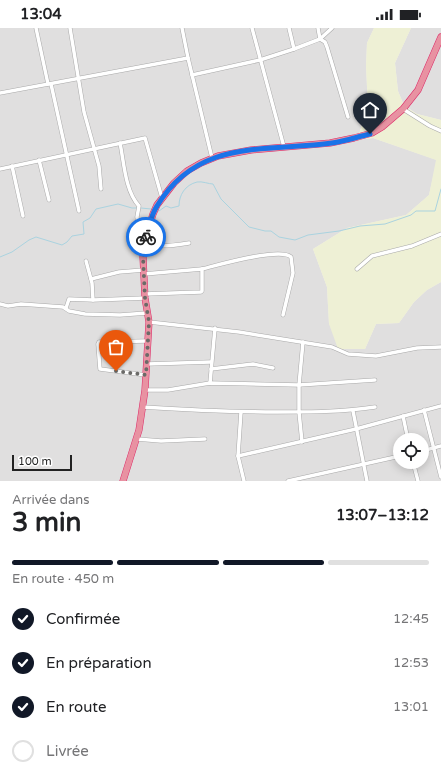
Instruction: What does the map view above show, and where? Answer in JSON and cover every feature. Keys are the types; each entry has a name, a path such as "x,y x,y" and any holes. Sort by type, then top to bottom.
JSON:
{"highway":[{"path":"124,481 137,439 145,390 149,322 145,296 145,244 153,214 162,199 174,183 187,171 212,158 247,150 330,143 370,134 403,109 420,87 441,37"}],"street":[{"path":"36,28 79,211"},
{"path":"70,28 84,112 99,166 101,189"},
{"path":"182,28 212,158"},
{"path":"252,28 260,60 268,82 284,147"},
{"path":"289,28 294,49"},
{"path":"318,28 320,39 325,42 348,117"},
{"path":"192,75 260,60 294,49 320,39 332,28"},
{"path":"0,93 188,58"},
{"path":"403,109 430,126 441,130"},
{"path":"0,169 146,138 162,199"},
{"path":"120,143 130,193 134,201 139,206 137,217 141,242 145,244 173,245 189,243"},
{"path":"39,160 49,200"},
{"path":"12,166 23,216"},
{"path":"357,269 372,256 412,246 441,234"},
{"path":"90,279 119,272 202,269 259,255 289,254 291,256 293,273 283,315"},
{"path":"86,261 93,300"},
{"path":"66,308 69,299 93,300 202,292 202,269"},
{"path":"0,304 8,306 25,304 66,308 69,311 85,314 120,315 147,313"},
{"path":"149,322 215,328 303,342 332,347 348,354 372,356 417,348 441,347"},
{"path":"210,384 215,328"},
{"path":"146,375 100,369 98,344 99,342 147,341"},
{"path":"302,442 298,412 303,342"},
{"path":"147,364 211,362"},
{"path":"211,369 253,364 273,368"},
{"path":"145,390 168,390 210,384 299,385 375,380"},
{"path":"238,456 356,429 441,406"},
{"path":"142,408 217,412 353,411 375,408"},
{"path":"424,410 441,477"},
{"path":"353,411 367,481"},
{"path":"241,412 238,456 244,481"},
{"path":"403,416 407,433"},
{"path":"137,439 161,441 205,439"},
{"path":"429,449 441,446"},
{"path":"288,481 393,458"},
{"path":"415,469 418,481"}],"shaded area":[{"path":"0,28 374,28 367,43 366,66 368,107 357,140 373,138 437,160 429,195 406,215 347,228 313,249 327,287 329,324 365,349 376,324 399,323 414,302 427,290 441,282 441,481 0,481"},
{"path":"411,28 441,28 441,120 417,114 404,105 398,91 395,63"}],"green space":[{"path":"374,28 411,28 395,63 398,91 404,106 417,114 441,120 441,282 427,290 414,302 399,323 376,324 365,349 338,349 329,324 327,287 313,249 347,228 406,215 429,195 436,160 373,138 357,140 368,107 366,66 367,43"}],"waterway":[{"path":"156,211 159,211 166,206 171,208 179,206 182,194 186,188 193,183 199,182 213,184 221,199 249,227 271,231 279,237 295,240 308,235 339,231 360,226 385,224 411,215 416,211 435,211 441,189"},
{"path":"0,257 12,252 36,237 62,245 72,236 84,234 83,222 90,218 96,209 118,204 138,208"},
{"path":"141,208 151,209"}],"way so far":[{"path":"116,371 146,375 149,322 145,298 143,257 146,237"}],"route":[{"path":"146,237 157,206 174,183 191,168 201,163 218,156 247,150 330,143 370,134"}]}
